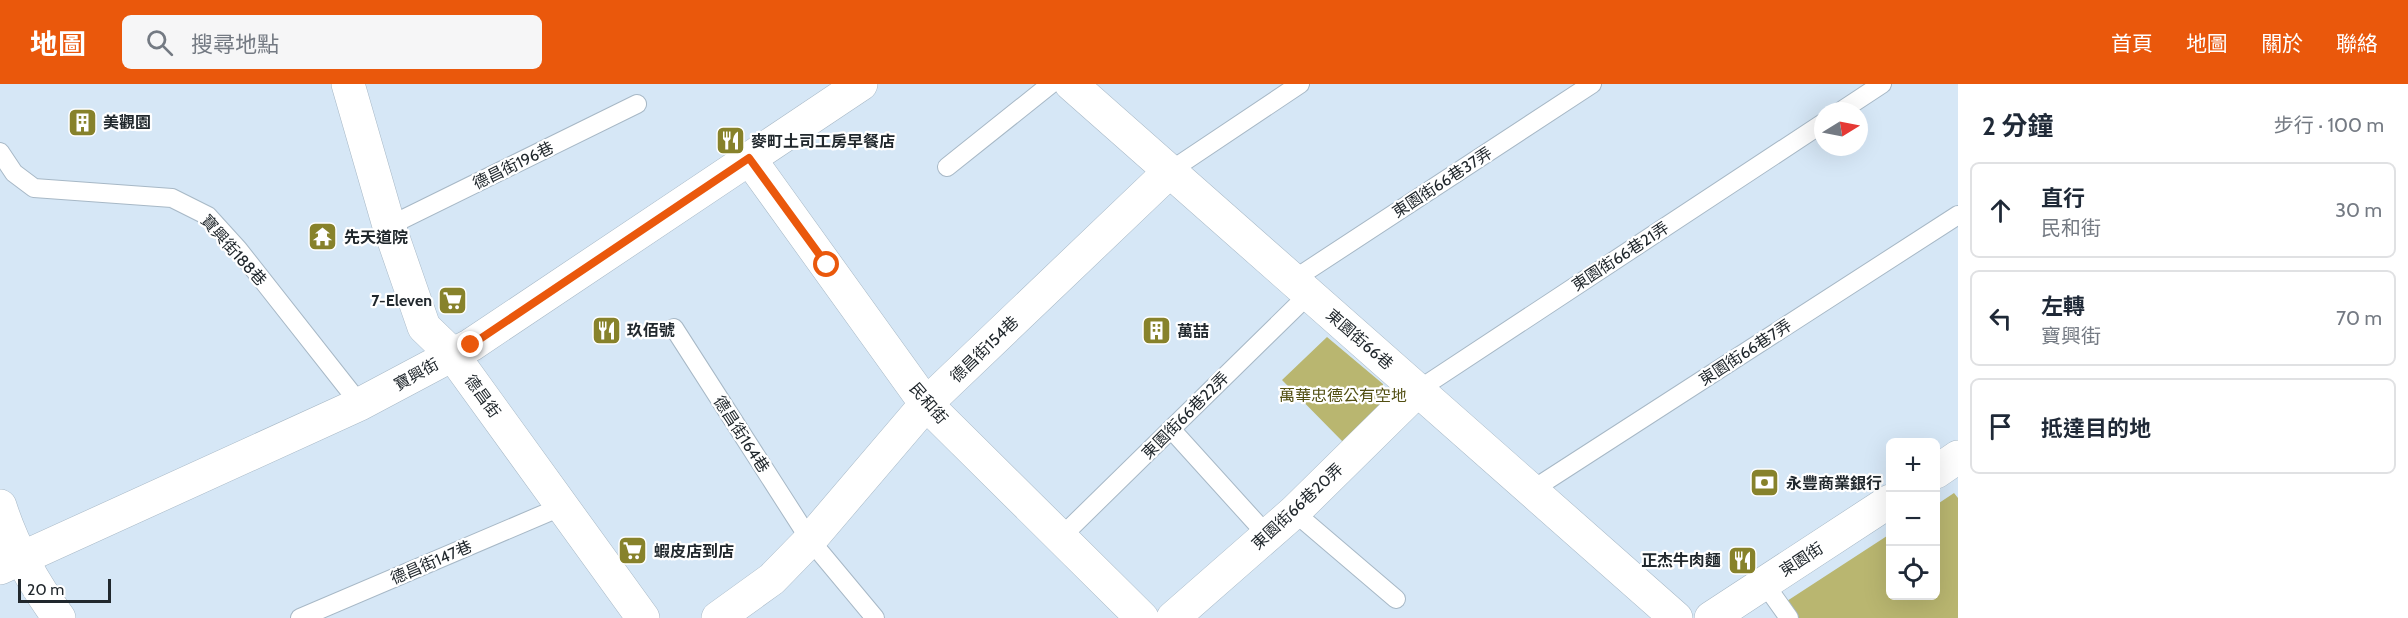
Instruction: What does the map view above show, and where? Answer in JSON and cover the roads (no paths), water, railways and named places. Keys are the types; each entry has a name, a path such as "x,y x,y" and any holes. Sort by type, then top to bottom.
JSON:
{"street":[{"name":"德昌街","path":"348,84 389,226 424,327 453,354 643,618"},
{"name":"寶興街","path":"11,563 360,404 471,345 861,84"},
{"name":"東園街66巷","path":"1071,84 1676,618"},
{"name":"民和街","path":"749,158 926,404 1142,618"},
{"name":"德昌街154巷","path":"718,618 772,579 810,540 926,404 1170,171"},
{"name":"東園街66巷20弄","path":"1173,618 1294,512 1418,390"},
{"path":"1940,469 1958,457"},
{"name":"東園街","path":"1711,618 1886,504"},
{"path":"0,506 11,563 36,587 59,618"}],"lane":[{"path":"947,167 1051,84"},
{"path":"1170,171 1300,84"},
{"name":"東園街66巷37弄","path":"1301,287 1592,84"},
{"path":"1855,102 1882,84"},
{"name":"德昌街196巷","path":"389,226 637,104"},
{"name":"東園街66巷21弄","path":"1418,390 1814,129"},
{"name":"寶興街188巷","path":"0,152 14,173 34,188 172,198 208,216 238,249 360,404"},
{"name":"東園街66巷7弄","path":"1532,490 1958,215"},
{"name":"東園街66巷22弄","path":"1061,537 1171,429 1301,287"},
{"name":"德昌街164巷","path":"674,328 810,540"},
{"path":"1171,429 1267,536"},
{"name":"德昌街147巷","path":"300,618 563,507"},
{"path":"1294,512 1396,599"},
{"path":"810,540 875,618"},
{"path":"1764,583 1789,618"}],"place":[{"name":"美觀園","path":"82,122"},
{"name":"麥町土司工房早餐店","path":"730,141"},
{"name":"先天道院","path":"323,237"},
{"name":"7-Eleven","path":"453,300"},
{"name":"玖佰號","path":"606,330"},
{"name":"萬喆","path":"1156,331"},
{"name":"永豐商業銀行","path":"1765,483"},
{"name":"蝦皮店到店","path":"633,551"},
{"name":"正杰牛肉麵","path":"1742,560"}],"park label":[{"name":"萬華忠德公有空地","path":"1343,395"}]}
